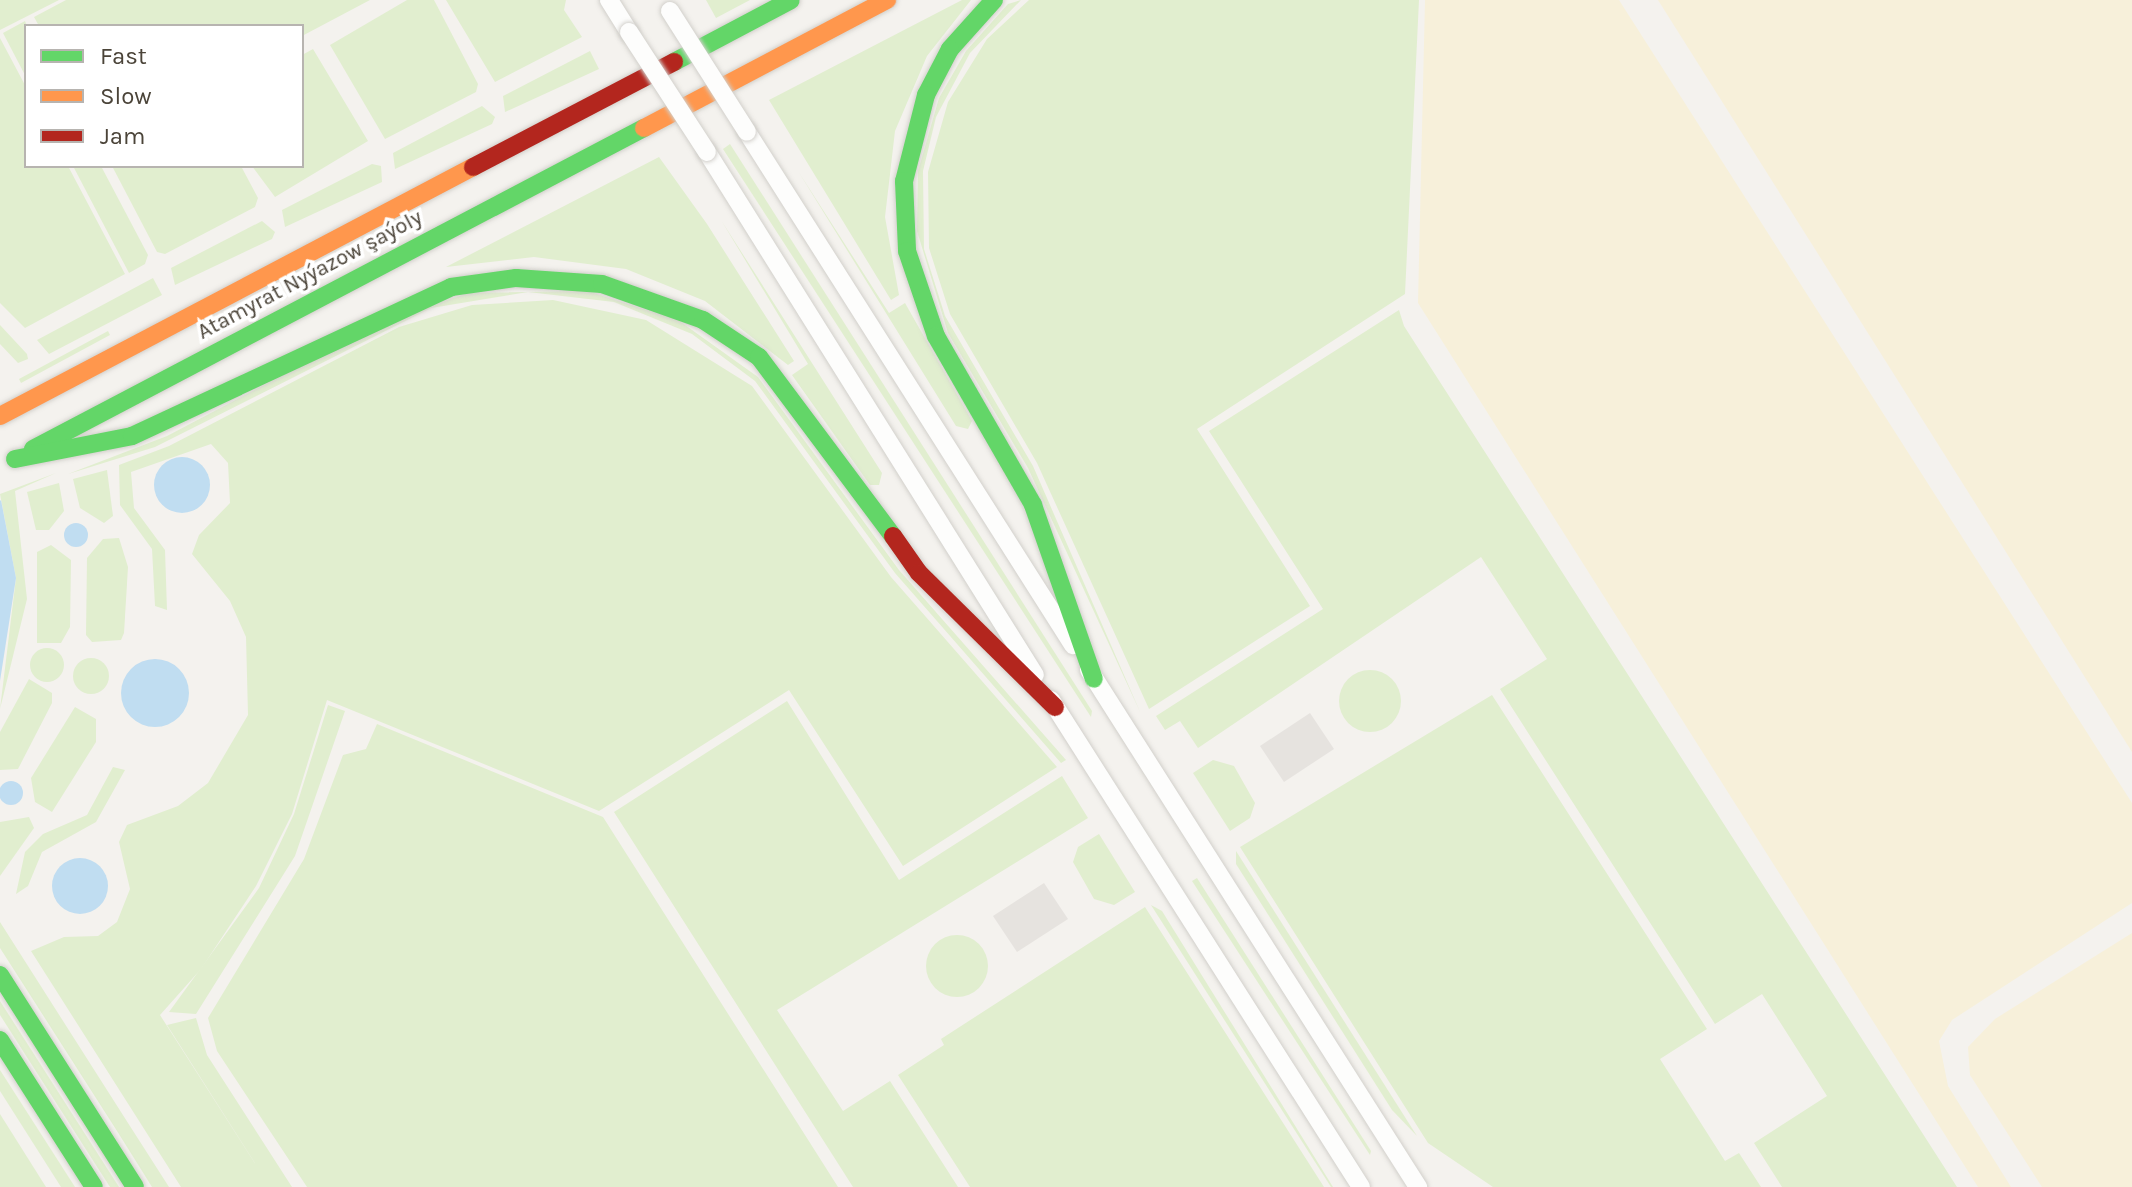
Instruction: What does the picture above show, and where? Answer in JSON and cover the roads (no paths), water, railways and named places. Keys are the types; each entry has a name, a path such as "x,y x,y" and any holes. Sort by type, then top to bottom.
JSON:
{"main road":[{"name":"Atamyrat Nyýazow şaýoly","path":"0,416 791,0"},
{"name":"Atamyrat Nyýazow şaýoly","path":"7,462 887,0"},
{"path":"994,0 950,49 926,95 904,181 907,251 936,336 1033,505 1094,679"},
{"path":"7,462 132,436 451,287 516,278 602,284 703,320 759,357 795,397 919,573 1055,707"},
{"path":"0,975 135,1187"},
{"path":"0,1040 94,1187"}],"street":[{"path":"609,0 1361,1187"},
{"path":"666,6 1418,1187"}],"water":[{"path":"182,457 202,465 210,485 202,505 182,513 162,505 154,485 162,465"},
{"path":"0,501 16,578 0,681"},
{"path":"76,523 87,530 88,535 81,546 76,547 65,540 64,535 71,524"},
{"path":"155,659 179,669 189,693 179,717 155,727 131,717 121,693 131,669"},
{"path":"11,781 22,788 23,793 16,804 11,805 0,798 -1,793 6,782"},
{"path":"80,858 100,866 108,886 100,906 80,914 60,906 52,886 60,866"}]}
